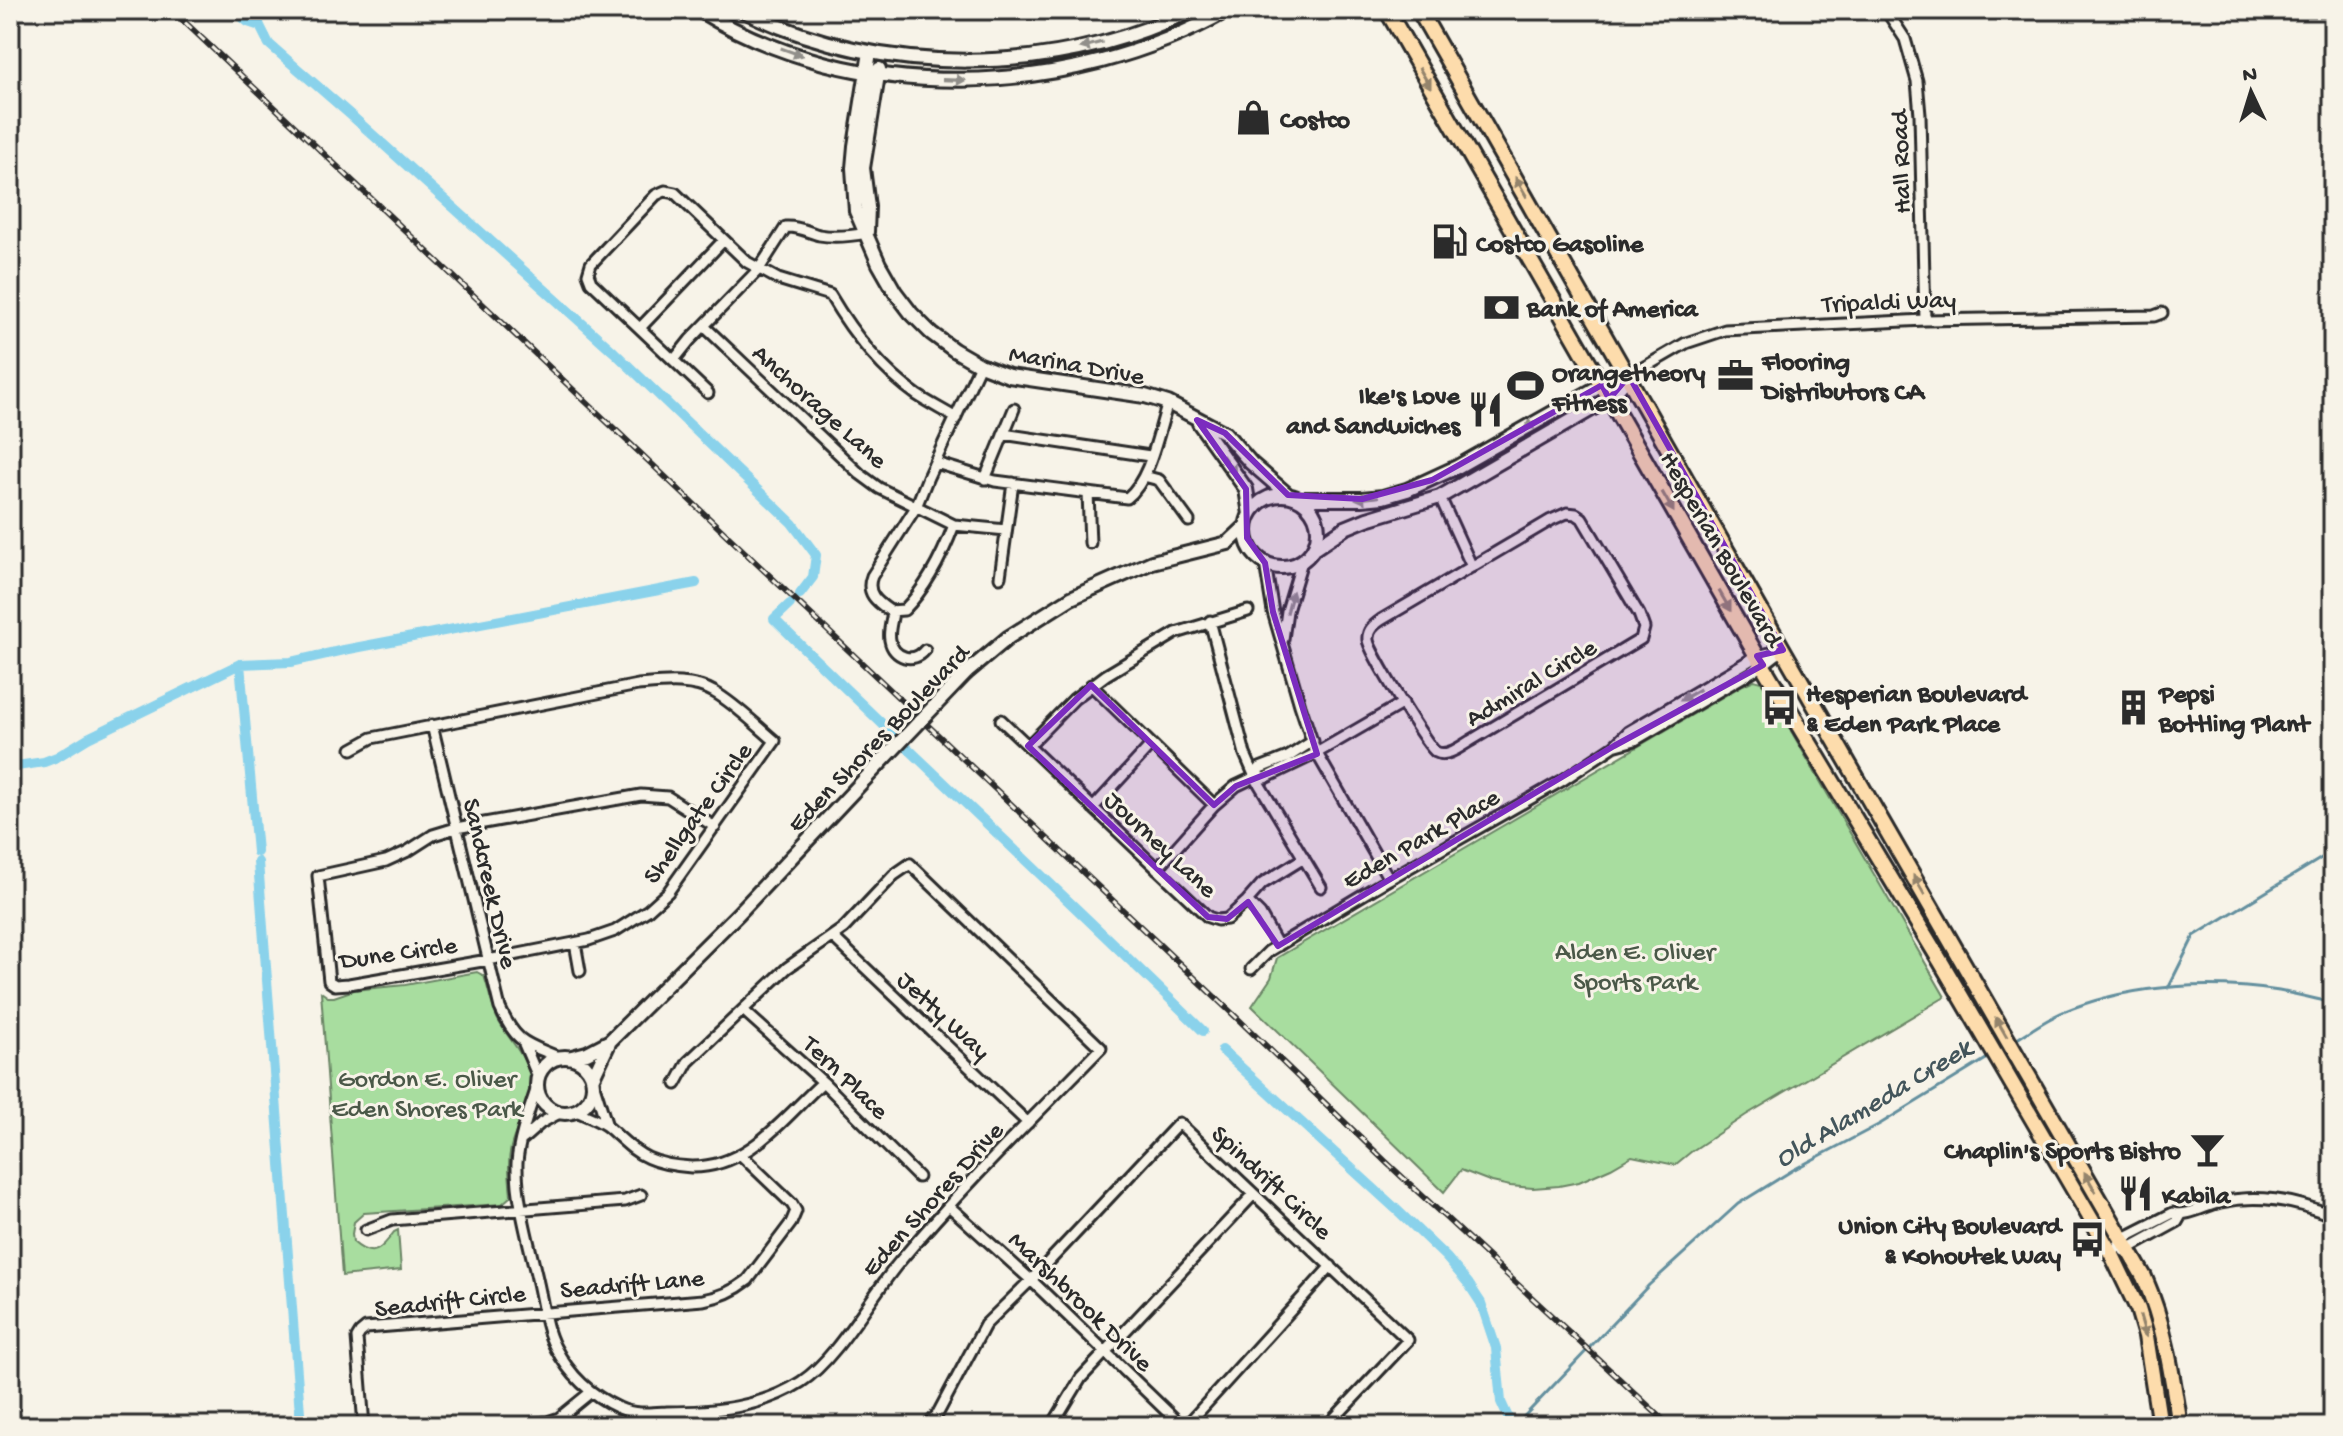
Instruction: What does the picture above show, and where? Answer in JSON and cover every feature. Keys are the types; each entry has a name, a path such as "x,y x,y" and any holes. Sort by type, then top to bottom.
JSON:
{"main road":[{"name":"Hesperian Boulevard","path":"1387,10 1760,660 2112,1255 2138,1309 2146,1336 2160,1426"},
{"name":"Hesperian Boulevard","path":"1419,10 2144,1277 2161,1323 2180,1426"},
{"path":"1825,768 1847,785 1859,781"}],"street":[{"path":"699,10 740,33 794,54 873,72 979,81 1079,67 1135,52 1195,29 1228,10"},
{"path":"742,10 812,37 875,53 954,61 1027,57 1075,49 1129,34 1191,10"},
{"name":"Hall Road","path":"1886,10 1905,39 1917,81 1925,320"},
{"name":"Marina Drive","path":"875,53 857,133 853,168 856,211 879,264 911,313 954,350 980,365 1009,376 1145,396 1168,403 1225,433 1251,463 1294,497"},
{"path":"708,393 591,282 588,274 591,264 656,195 665,191 675,193 747,262 778,279 830,295 847,325 892,374 918,396 956,418"},
{"path":"674,360 759,269 788,227 824,236 867,233"},
{"path":"640,328 723,241"},
{"name":"Tripaldi Way","path":"1629,376 1686,343 1725,330 1925,320 2154,316 2162,313"},
{"name":"Anchorage Lane","path":"705,327 860,474 879,488 954,525 1006,530"},
{"path":"954,525 945,547 904,610 893,612 886,609 872,596 870,581 916,507 980,365"},
{"path":"1389,879 1317,753 1282,643 1260,559 1248,544 1248,520 1257,505 1276,495 1341,500 1383,497 1432,480 1602,385 1629,376"},
{"path":"1228,543 1284,567 1302,561 1331,536 1356,524 1440,497 1609,399 1629,376"},
{"path":"936,463 985,479 1127,498 1137,490 1144,476 1168,403"},
{"path":"985,479 1014,409"},
{"name":"Marina Drive","path":"1197,420 1246,489 1248,520"},
{"path":"1003,434 1150,456"},
{"path":"1144,476 1159,480 1189,521"},
{"path":"1432,480 1472,567"},
{"path":"1000,577 1013,483"},
{"path":"1088,493 1090,543"},
{"path":"1294,497 1310,506 1316,517 1319,529 1315,548"},
{"name":"Admiral Circle","path":"1576,514 1584,521 1639,614 1643,625 1642,637 1445,754 1431,749 1403,703 1375,657 1369,643 1370,631 1381,620 1555,517 1576,514"},
{"name":"Eden Shores Boulevard","path":"572,1057 610,1041 738,914 966,673 1009,637 1071,598 1152,562 1228,543 1248,520"},
{"path":"1282,643 1287,611 1302,561"},
{"path":"1028,746 1091,685 1176,633 1248,611"},
{"path":"893,612 889,637 892,645 908,659 917,658 925,650"},
{"path":"1210,621 1245,754 1255,777 1321,887"},
{"name":"Eden Park Place","path":"1251,969 1278,946 1563,780 1614,746 1628,732 1783,650"},
{"name":"Shellgate Circle","path":"432,725 638,685 668,683 714,692 775,741 668,892 648,910 615,931 575,943 488,960"},
{"path":"1091,685 1214,805"},
{"path":"1157,869 1214,805 1236,786 1255,777 1265,778 1317,753 1403,703"},
{"name":"Journey Lane","path":"1001,720 1208,917 1227,919 1262,884 1304,858"},
{"path":"352,749 372,738 432,725"},
{"name":"Sandcreek Drive","path":"432,725 500,1008 508,1025 524,1044 538,1082"},
{"path":"1255,777 1260,768 1288,757 1313,741"},
{"path":"1093,808 1151,745"},
{"path":"456,828 641,795 668,797 715,827"},
{"name":"Dune Circle","path":"456,828 433,835 386,861 318,876 329,981 335,985 349,984 488,960"},
{"name":"Eden Shores Drive","path":"538,1082 520,1142 517,1178 545,1312 557,1350 581,1385 630,1412 686,1412 753,1404 803,1381 825,1360 882,1283 950,1207 1101,1048 910,864 894,875 833,937 787,968 688,1062 676,1084"},
{"path":"1247,901 1260,914 1278,946"},
{"name":"Jetty Way","path":"833,937 1028,1123"},
{"path":"575,943 580,971"},
{"name":"Tern Place","path":"743,1010 823,1082 918,1177"},
{"name":"Eden Shores Boulevard","path":"593,1081 610,1041"},
{"path":"524,1044 558,1057 572,1057 585,1064 607,1126"},
{"path":"558,1057 542,1068 538,1082 545,1104 561,1112"},
{"path":"576,1111 589,1101 593,1081"},
{"path":"520,1142 541,1123 561,1112 576,1111 607,1126 626,1145 647,1158 697,1167 723,1162 741,1155 759,1142 823,1082"},
{"name":"Spindrift Circle","path":"1031,1280 1179,1123 1408,1340 1327,1426"},
{"name":"Seadrift Lane","path":"545,1312 703,1300 728,1293 748,1280 791,1223 796,1211 741,1155"},
{"path":"1052,1426 1076,1384 1254,1194"},
{"path":"366,1230 392,1220 625,1201 641,1195"},
{"path":"2112,1255 2126,1245 2177,1222 2181,1215 2222,1202 2280,1200 2333,1216"},
{"name":"Marshbrook Drive","path":"950,1207 1184,1426"},
{"path":"1184,1426 1331,1266"},
{"path":"927,1426 937,1415 985,1325 1031,1280"},
{"name":"Seadrift Circle","path":"364,1426 357,1338 366,1328 545,1312"},
{"path":"498,1426 547,1422 559,1418 591,1392"},
{"path":"686,1412 687,1424"}],"highlighted area":[{"path":"1629,376 1783,650 1757,656 1763,665 1614,746 1278,946 1248,902 1227,919 1208,917 1028,746 1091,685 1214,805 1236,786 1317,754 1273,612 1265,563 1247,538 1246,489 1197,420 1225,433 1288,495 1362,499 1432,480 1602,385 1609,399"}],"green space":[{"name":"Alden E. Oliver Sports Park","path":"1754,680 1765,686 1945,997 1746,1115 1675,1165 1632,1156 1579,1182 1533,1188 1492,1182 1461,1170 1444,1192 1252,1006 1271,978 1277,958"},
{"name":"Gordon E. Oliver Eden Shores Park","path":"477,972 484,976 497,1018 522,1057 531,1083 529,1100 510,1153 511,1196 502,1204 364,1213 354,1222 353,1242 366,1250 376,1250 398,1230 401,1270 342,1276 321,992 334,997 354,990 405,985"}],"waterway":[{"path":"234,10 248,22 260,26"},
{"path":"255,10 269,44 614,352 792,523 816,555 813,577 800,594"},
{"path":"10,767 57,757 88,738 240,664 291,662 696,583"},
{"path":"790,604 774,619 1203,1031"},
{"path":"240,664 257,852"},
{"path":"2168,988 2194,936 2333,851"},
{"path":"258,862 301,1426"},
{"name":"Old Alameda Creek","path":"2014,1041 2073,1008 2148,989 2228,986 2286,992 2333,1003"},
{"path":"1222,1050 1396,1209 1468,1283 1481,1303 1496,1348 1501,1402 1512,1426"},
{"name":"Old Alameda Creek","path":"1515,1426 1649,1285 1738,1204 1793,1170 1880,1124 1991,1056"}],"railway":[{"path":"172,10 1386,1162 1670,1426"}],"place":[{"name":"Costco","path":"1254,118"},
{"name":"Costco Gasoline","path":"1450,242"},
{"name":"Bank of America","path":"1501,307"},
{"name":"Flooring Distributors CA","path":"1736,375"},
{"name":"Orangetheory Fitness","path":"1526,386"},
{"name":"Ike's Love and Sandwiches","path":"1486,409"},
{"name":"Hesperian Boulevard & Eden Park Place","path":"1780,707"},
{"name":"Pepsi Bottling Plant","path":"2133,707"},
{"name":"Chaplin's Sports Bistro","path":"2207,1149"},
{"name":"Kabila","path":"2136,1194"},
{"name":"Union City Boulevard & Kohoutek Way","path":"2087,1239"}]}
